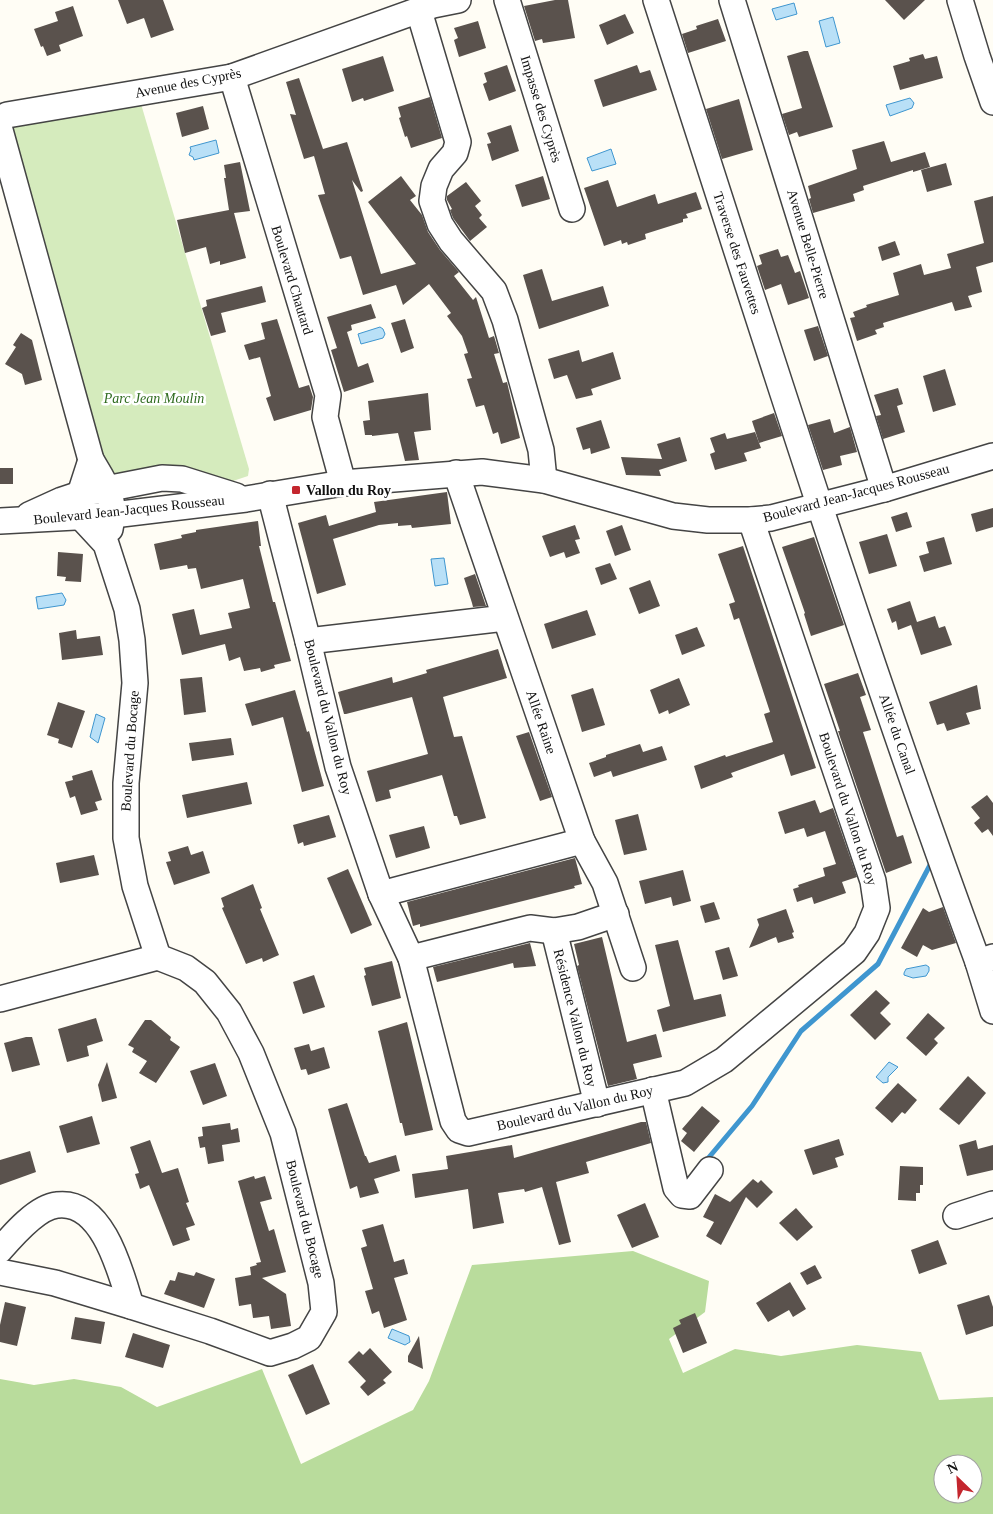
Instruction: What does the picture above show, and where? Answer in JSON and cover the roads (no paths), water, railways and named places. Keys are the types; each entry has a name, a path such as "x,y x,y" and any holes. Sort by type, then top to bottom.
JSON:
{"street":[{"name":"Avenue des Cyprès","path":"0,120 7,115 232,77 433,5 458,0"},
{"name":"Traverse des Fauvettes","path":"656,0 819,506"},
{"name":"Avenue Belle-Pierre","path":"732,0 884,488"},
{"path":"960,0 976,56 993,102"},
{"name":"Impasse des Cyprès","path":"508,4 572,209"},
{"path":"419,11 458,142 455,153 441,169 434,186 432,202 440,224 494,291 505,320 542,450 544,480"},
{"name":"Boulevard Chautard","path":"232,77 328,396 325,417 343,484"},
{"path":"0,130 91,460 108,489 113,515 106,544"},
{"name":"Boulevard Jean-Jacques Rousseau","path":"80,506 113,515 343,484 482,472 544,480 673,516 708,520 752,520 771,518 819,506 993,456"},
{"path":"80,506 91,460"},
{"name":"Allée Raine","path":"456,473 582,840 605,883 633,968"},
{"name":"Boulevard Jean-Jacques Rousseau","path":"7,521 80,506 108,489 162,478 182,479 246,498"},
{"name":"Boulevard du Vallon du Roy","path":"270,494 338,767 381,894 411,958 453,1121 459,1130 468,1133 685,1083 724,1060 854,952 867,933 877,908 873,881 752,520"},
{"name":"Boulevard du Bocage","path":"0,1272 55,1283 210,1331 270,1353 293,1346 309,1338 324,1312 319,1274 284,1133 251,1053 229,1012 205,982 186,968 158,957 135,886 126,838 126,783 134,683 132,640 127,609 106,544 80,506"},
{"name":"Allée du Canal","path":"819,506 930,832 985,960 993,1011"},
{"path":"308,641 505,618"},
{"path":"381,894 582,840"},
{"name":"Résidence Vallon du Roy","path":"411,958 530,928 554,931 578,927 616,914"},
{"name":"Résidence Vallon du Roy","path":"554,931 597,1104"},
{"path":"0,999 158,957"},
{"path":"652,1090 676,1188 682,1195 690,1196 710,1170"},
{"path":"956,1216 993,1204"},
{"path":"0,1250 16,1232 41,1212 57,1205 75,1207 91,1217 106,1236 121,1272 131,1306"}],"water":[{"path":"794,3 797,14 776,20 772,9"},
{"path":"833,17 840,43 826,47 819,21"},
{"path":"910,98 914,103 912,108 890,116 886,105"},
{"path":"216,140 219,153 194,160 189,155 190,147"},
{"path":"611,149 616,164 592,171 587,158"},
{"path":"380,327 385,334 383,338 361,344 358,334"},
{"path":"444,558 448,584 435,586 431,559"},
{"path":"62,593 66,600 64,605 38,609 36,597"},
{"path":"96,714 105,718 98,743 90,737"},
{"path":"926,965 929,967 929,971 926,976 913,978 904,975 906,969"},
{"path":"889,1062 898,1067 888,1077 888,1082 883,1083 876,1077"},
{"path":"392,1329 409,1336 410,1342 405,1345 388,1338"}],"waterway":[{"path":"705,1162 752,1106 801,1031 878,964 930,865"}],"place":[{"name":"Vallon du Roy","path":"296,490"}],"park label":[{"name":"Parc Jean Moulin","path":"154,398"}]}
